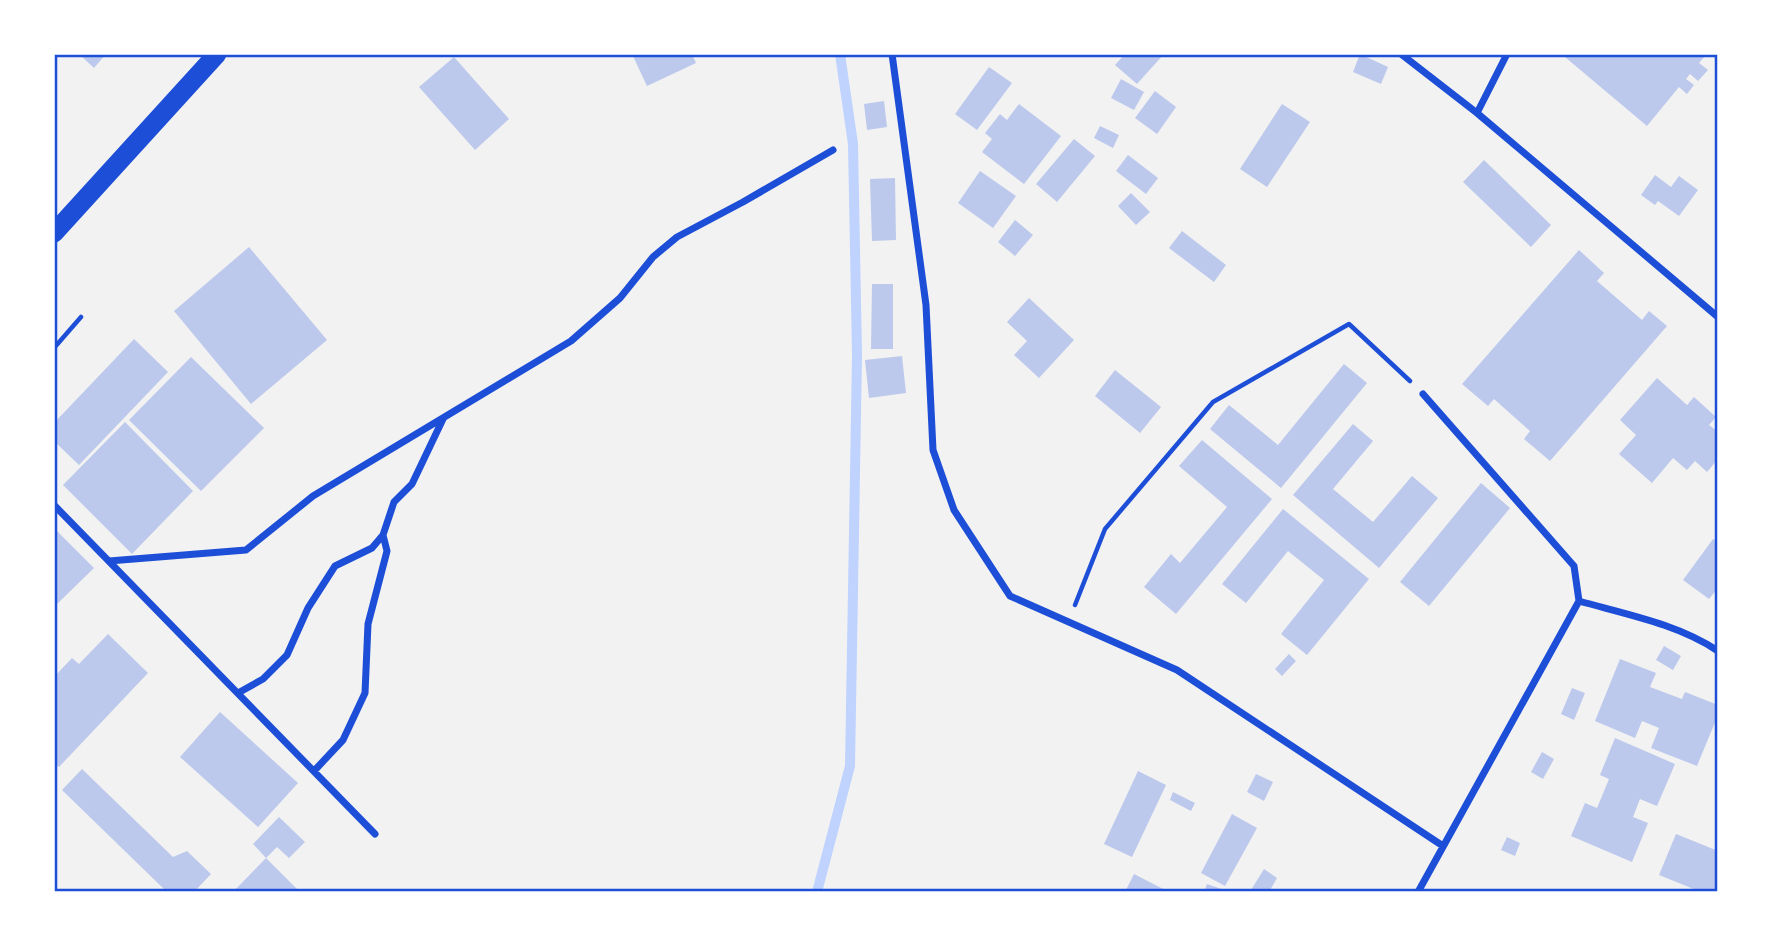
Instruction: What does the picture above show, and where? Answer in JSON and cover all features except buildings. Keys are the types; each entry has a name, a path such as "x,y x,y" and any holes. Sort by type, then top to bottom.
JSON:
{"highway":[{"path":"54,233 217,54"}],"street":[{"path":"892,54 926,305 933,450 954,510 1010,596 1177,670 1443,846"},
{"path":"1401,54 1478,113 1718,317"},
{"path":"1478,113 1507,54"},
{"path":"109,561 246,550 313,496 571,341 620,298 653,257 677,237 833,150"},
{"path":"1418,892 1579,601 1574,566 1423,394"},
{"path":"237,693 263,679 287,655 308,608 335,566 372,548 383,534 394,502 412,484 443,418"},
{"path":"54,505 375,834"},
{"path":"314,771 343,740 365,693 368,624 387,551 383,534"},
{"path":"1579,601 1636,616 1701,639 1718,651"}],"path":[{"path":"54,348 81,317"},
{"path":"1068,622 1105,529 1213,402 1349,324 1423,394"}],"waterway":[{"path":"817,892 850,766 857,355 853,144 840,54"}]}
